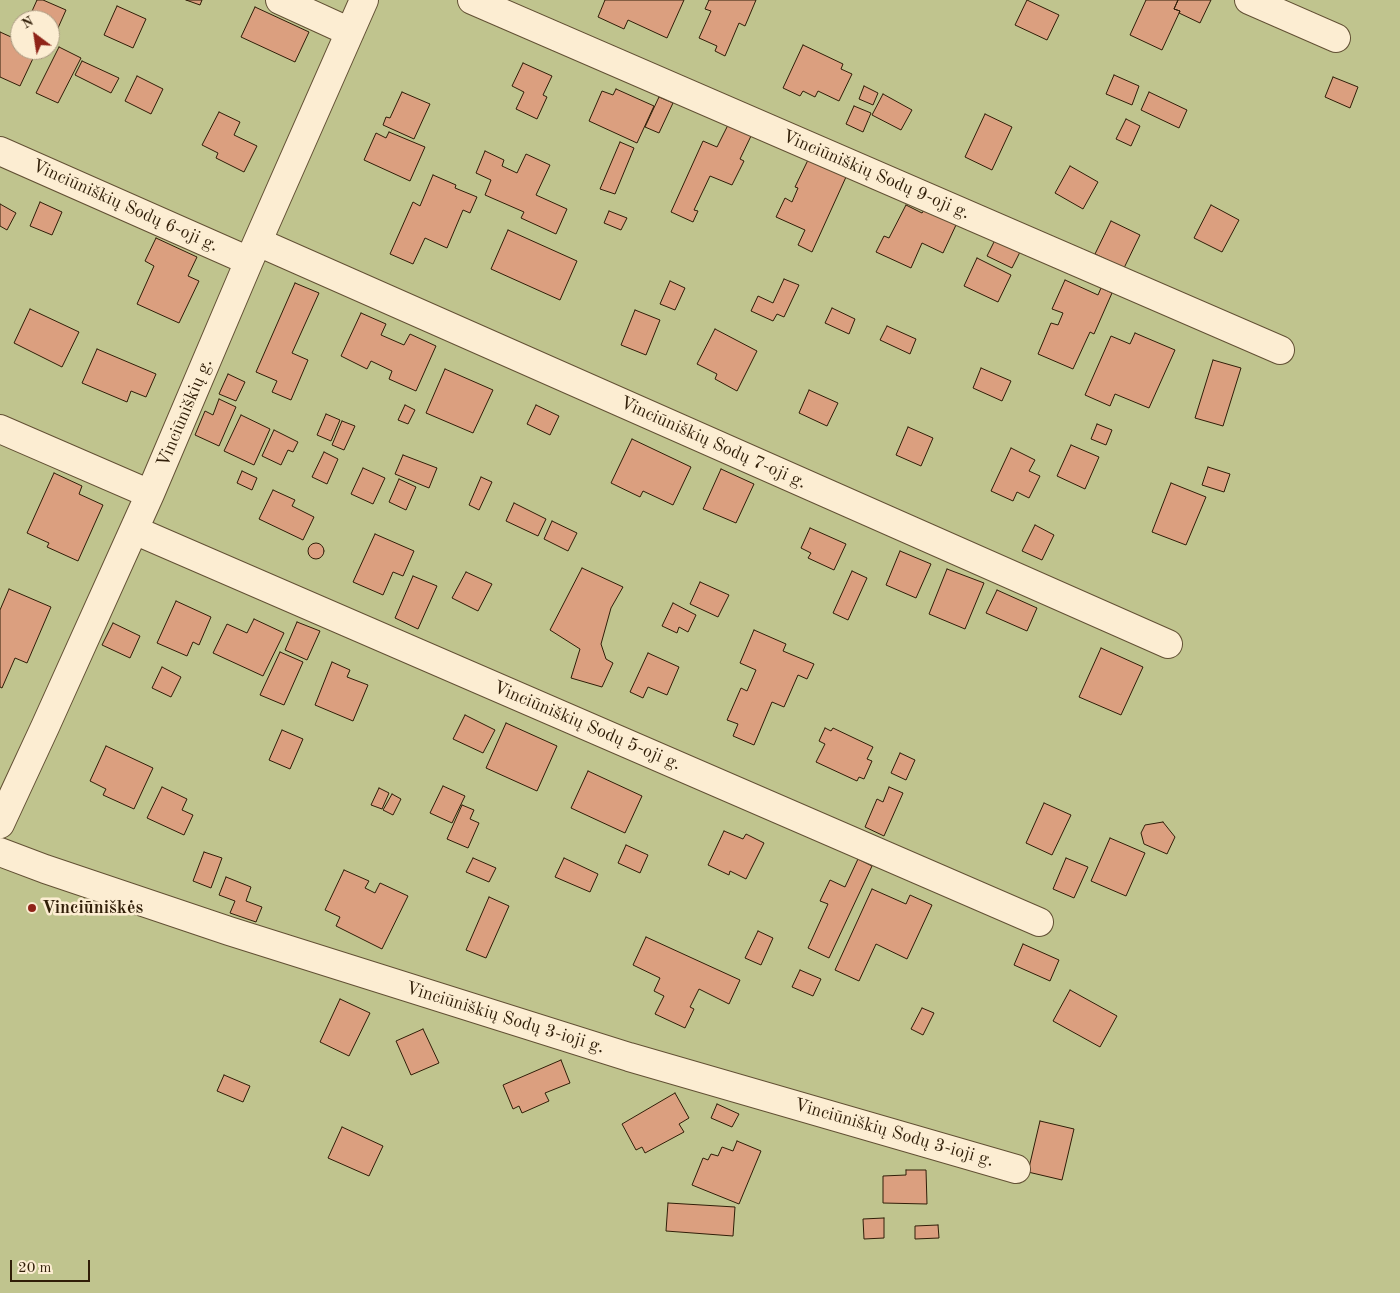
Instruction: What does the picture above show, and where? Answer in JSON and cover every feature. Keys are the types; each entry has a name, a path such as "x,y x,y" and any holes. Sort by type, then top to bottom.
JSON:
{"street":[{"path":"280,0 350,32"},
{"name":"Vinciūniškių g.","path":"0,824 150,494 364,0"},
{"name":"Vinciūniškių Sodų 9-oji g.","path":"472,0 1280,350"},
{"path":"1249,0 1336,38"},
{"name":"Vinciūniškių Sodų 6-oji g.","path":"0,151 254,252"},
{"name":"Vinciūniškių Sodų 7-oji g.","path":"254,252 1168,644"},
{"path":"0,429 150,494"},
{"name":"Vinciūniškių Sodų 5-oji g.","path":"134,530 1039,922"},
{"name":"Vinciūniškių Sodų 3-ioji g.","path":"0,852 229,931 620,1054 1016,1168"}],"green space":[{"path":"0,0 1400,0 1400,1293 0,1293"}],"building":[{"path":"37,0 43,0 66,10 60,24 60,10 32,10"},
{"path":"186,0 202,0 200,5"},
{"path":"605,0 684,0 667,38 628,20 624,29 598,17"},
{"path":"709,0 756,0 745,26 739,23 725,56 715,51 717,46 699,38 711,11 705,9"},
{"path":"1027,0 1059,15 1047,40 1015,25"},
{"path":"1146,0 1178,0 1174,9 1180,11 1162,50 1130,35"},
{"path":"1178,0 1211,0 1200,23 1174,9"},
{"path":"117,6 146,19 133,48 104,35"},
{"path":"255,7 309,32 295,62 241,37"},
{"path":"0,32 10,36 10,60 32,60 20,86 0,77"},
{"path":"803,45 843,64 841,69 852,74 839,101 818,91 815,97 803,91 800,96 783,88"},
{"path":"60,48 81,58 58,103 36,93 52,60 60,60"},
{"path":"82,61 119,78 111,93 75,75"},
{"path":"523,63 552,76 543,95 547,97 537,119 516,109 524,92 512,86"},
{"path":"1114,75 1139,86 1132,105 1106,94"},
{"path":"137,76 163,89 151,114 125,101"},
{"path":"1333,77 1358,87 1350,108 1325,97"},
{"path":"864,86 878,93 873,105 859,99"},
{"path":"616,89 654,106 637,143 589,121 602,91 613,95"},
{"path":"402,92 430,104 414,139 383,125 386,117 390,118"},
{"path":"1149,92 1187,110 1179,128 1141,110"},
{"path":"883,94 912,110 901,130 872,115"},
{"path":"659,97 673,103 659,133 645,127"},
{"path":"854,106 871,113 863,132 846,124"},
{"path":"219,112 240,122 234,135 257,146 244,172 216,158 218,153 202,145"},
{"path":"985,114 1012,127 992,170 965,157"},
{"path":"1126,119 1140,126 1131,146 1116,139"},
{"path":"728,125 751,136 740,159 744,161 732,185 710,176 694,210 698,211 693,222 671,212 703,141 717,147"},
{"path":"389,132 425,147 410,181 364,160 376,133 386,138"},
{"path":"620,142 634,148 615,194 600,189"},
{"path":"485,151 504,160 502,166 517,173 526,154 550,165 536,195 567,209 556,234 521,218 524,212 485,195 491,180 476,173"},
{"path":"808,160 846,177 812,252 798,245 805,230 776,217 785,198 792,202 798,188 795,187"},
{"path":"1070,166 1098,182 1083,209 1055,193"},
{"path":"433,175 456,185 455,188 477,197 470,213 463,210 447,248 425,238 413,264 390,254 413,202 420,206"},
{"path":"40,202 62,212 52,235 30,226"},
{"path":"0,204 16,213 7,230 0,226"},
{"path":"906,205 922,213 924,210 956,225 943,253 922,243 911,268 876,252 884,236 889,238"},
{"path":"1211,205 1239,220 1222,252 1194,238"},
{"path":"609,211 627,218 621,230 604,223"},
{"path":"1111,221 1140,235 1124,268 1095,254"},
{"path":"508,230 577,261 560,300 491,269"},
{"path":"156,238 197,257 188,276 199,281 179,323 137,304 154,266 145,261"},
{"path":"995,240 1020,252 1012,268 987,256"},
{"path":"977,258 1011,275 998,302 964,286"},
{"path":"784,279 799,285 784,317 777,314 773,321 751,311 758,296 773,303"},
{"path":"1065,280 1098,295 1101,288 1112,293 1094,334 1090,332 1073,369 1038,354 1051,323 1058,325 1063,313 1052,309"},
{"path":"670,281 685,288 675,310 660,304"},
{"path":"295,283 319,293 292,353 308,360 291,400 272,392 277,381 256,372"},
{"path":"832,308 855,319 849,334 825,323"},
{"path":"30,309 79,332 62,367 14,343"},
{"path":"635,310 660,320 646,355 621,345"},
{"path":"361,313 386,324 381,335 404,345 410,334 436,346 416,391 389,379 392,371 371,361 367,369 341,356"},
{"path":"887,326 916,339 910,354 880,340"},
{"path":"715,329 757,351 737,391 715,379 717,374 697,364"},
{"path":"1135,333 1175,350 1149,408 1115,394 1110,406 1085,395 1111,336 1130,344"},
{"path":"97,349 156,374 146,397 131,391 127,402 82,383"},
{"path":"1213,360 1241,368 1223,426 1195,418"},
{"path":"981,368 1011,381 1002,401 973,388"},
{"path":"445,369 493,390 473,433 426,413"},
{"path":"228,374 245,382 236,401 219,394"},
{"path":"809,390 838,403 827,426 799,413"},
{"path":"219,399 236,407 219,446 195,435 205,411 213,415"},
{"path":"405,405 415,410 408,424 398,420"},
{"path":"536,405 559,416 550,435 527,424"},
{"path":"326,414 340,420 331,441 317,435"},
{"path":"241,415 270,429 254,465 224,451"},
{"path":"342,421 355,426 344,450 332,445"},
{"path":"1097,424 1112,430 1106,445 1091,439"},
{"path":"908,427 933,438 921,466 896,455"},
{"path":"274,430 298,442 293,452 288,450 281,465 262,456"},
{"path":"632,439 691,467 673,505 643,491 640,497 611,483"},
{"path":"1071,445 1099,457 1085,489 1057,476"},
{"path":"1011,448 1035,460 1029,471 1040,476 1029,498 1017,492 1013,501 991,491"},
{"path":"324,452 338,459 327,484 312,477"},
{"path":"403,455 437,468 429,488 395,474"},
{"path":"1208,467 1230,474 1224,492 1202,485"},
{"path":"363,468 385,478 373,504 351,494"},
{"path":"721,469 754,484 736,523 703,509"},
{"path":"242,471 257,478 252,490 237,483"},
{"path":"54,473 82,486 79,494 103,505 78,561 47,547 49,543 27,533"},
{"path":"481,477 492,482 479,510 469,505"},
{"path":"399,479 416,487 406,510 389,502"},
{"path":"1171,483 1206,497 1186,545 1152,532"},
{"path":"273,490 295,500 292,506 314,517 303,540 259,519"},
{"path":"514,503 546,519 538,536 506,521"},
{"path":"552,521 577,533 568,551 544,539"},
{"path":"1035,525 1054,535 1042,560 1022,551"},
{"path":"810,528 846,544 834,570 808,558 811,553 801,548"},
{"path":"375,534 414,551 403,576 393,572 383,595 353,582"},
{"path":"316,543 322,545 324,551 322,557 316,559 310,557 308,551 310,545"},
{"path":"900,551 931,564 916,598 886,585"},
{"path":"582,568 623,587 611,608 601,644 606,659 613,663 602,687 571,678 580,649 550,630"},
{"path":"947,569 984,583 965,629 929,614"},
{"path":"852,571 867,578 848,620 833,613"},
{"path":"466,572 492,584 478,611 452,598"},
{"path":"413,576 437,586 418,629 395,618"},
{"path":"700,582 729,595 718,617 690,604"},
{"path":"9,589 51,607 27,663 15,658 2,688 0,687 0,610"},
{"path":"997,590 1037,608 1027,631 986,613"},
{"path":"176,601 211,617 199,645 193,642 187,656 157,643"},
{"path":"673,603 696,615 688,632 679,627 677,633 662,626"},
{"path":"254,619 284,633 263,676 213,653 227,624 247,633"},
{"path":"297,622 320,631 307,660 285,650"},
{"path":"113,623 140,636 130,658 102,645"},
{"path":"754,630 786,644 783,651 814,664 807,679 798,675 784,707 772,702 754,745 733,736 738,724 727,720 741,688 747,691 756,670 740,663"},
{"path":"1101,648 1143,667 1121,715 1079,697"},
{"path":"280,652 303,662 284,705 260,695"},
{"path":"648,653 679,667 667,695 648,687 643,698 630,692"},
{"path":"332,662 350,670 347,677 368,685 353,721 315,705"},
{"path":"162,667 181,677 171,697 152,688"},
{"path":"465,715 495,730 483,753 453,739"},
{"path":"506,723 557,746 537,791 486,768"},
{"path":"825,728 831,731 833,728 873,747 867,759 872,761 864,779 859,777 857,781 816,762 825,744 819,741"},
{"path":"282,730 303,739 290,769 269,760"},
{"path":"106,746 153,768 134,809 103,795 106,789 90,781"},
{"path":"900,753 915,760 906,780 891,773"},
{"path":"588,771 642,796 625,833 571,808"},
{"path":"443,786 465,796 452,823 430,813"},
{"path":"162,787 187,799 182,810 193,815 184,835 147,818"},
{"path":"889,787 903,793 884,836 865,827 877,799 883,802"},
{"path":"379,788 389,793 382,809 371,805"},
{"path":"392,794 401,799 393,815 383,810"},
{"path":"1044,803 1071,815 1052,855 1026,843"},
{"path":"462,805 474,810 470,819 479,823 468,848 447,839"},
{"path":"1163,822 1175,837 1167,854 1144,844 1141,833 1145,825"},
{"path":"724,831 743,839 746,834 764,843 746,879 730,871 729,875 708,865"},
{"path":"1110,838 1145,853 1126,896 1091,881"},
{"path":"626,845 648,855 640,873 618,863"},
{"path":"204,852 222,858 211,888 193,881"},
{"path":"473,858 496,868 489,882 466,872"},
{"path":"564,858 598,874 590,892 555,877"},
{"path":"1066,858 1088,867 1074,898 1053,889"},
{"path":"858,859 872,866 829,958 808,948 828,904 820,901 830,880 845,887"},
{"path":"344,870 369,881 365,888 375,893 380,883 408,896 382,949 336,926 340,917 325,910"},
{"path":"226,877 251,887 246,901 262,907 256,922 230,913 235,901 219,895"},
{"path":"872,889 906,904 910,895 932,905 907,959 876,944 859,981 835,970"},
{"path":"489,897 509,906 486,958 466,950"},
{"path":"758,931 773,938 761,965 745,958"},
{"path":"646,937 740,980 729,1004 699,989 690,1007 694,1009 685,1028 655,1014 664,996 654,991 660,978 633,965"},
{"path":"1023,944 1059,960 1050,981 1014,965"},
{"path":"800,970 821,979 813,996 792,987"},
{"path":"1070,990 1117,1016 1100,1047 1053,1021"},
{"path":"340,999 370,1013 349,1056 320,1042"},
{"path":"922,1008 934,1013 923,1035 911,1029"},
{"path":"423,1029 439,1063 411,1075 396,1041"},
{"path":"561,1060 570,1083 545,1093 549,1101 522,1113 519,1106 513,1109 503,1085"},
{"path":"224,1075 250,1086 243,1102 217,1091"},
{"path":"675,1093 689,1118 679,1124 684,1132 645,1153 642,1147 636,1150 622,1124"},
{"path":"717,1104 739,1114 732,1127 711,1118"},
{"path":"1040,1121 1074,1129 1062,1180 1028,1172"},
{"path":"342,1127 383,1146 369,1176 328,1158"},
{"path":"737,1141 761,1151 739,1204 692,1185 703,1158 708,1160 711,1154 718,1156 722,1147 733,1151"},
{"path":"906,1170 926,1170 927,1204 883,1203 883,1176 906,1175"},
{"path":"668,1203 735,1207 733,1236 666,1231"},
{"path":"884,1218 884,1238 864,1239 863,1219"},
{"path":"938,1225 939,1238 915,1239 915,1226"}],"place":[{"name":"Vinciūniškės","path":"32,908"}]}
